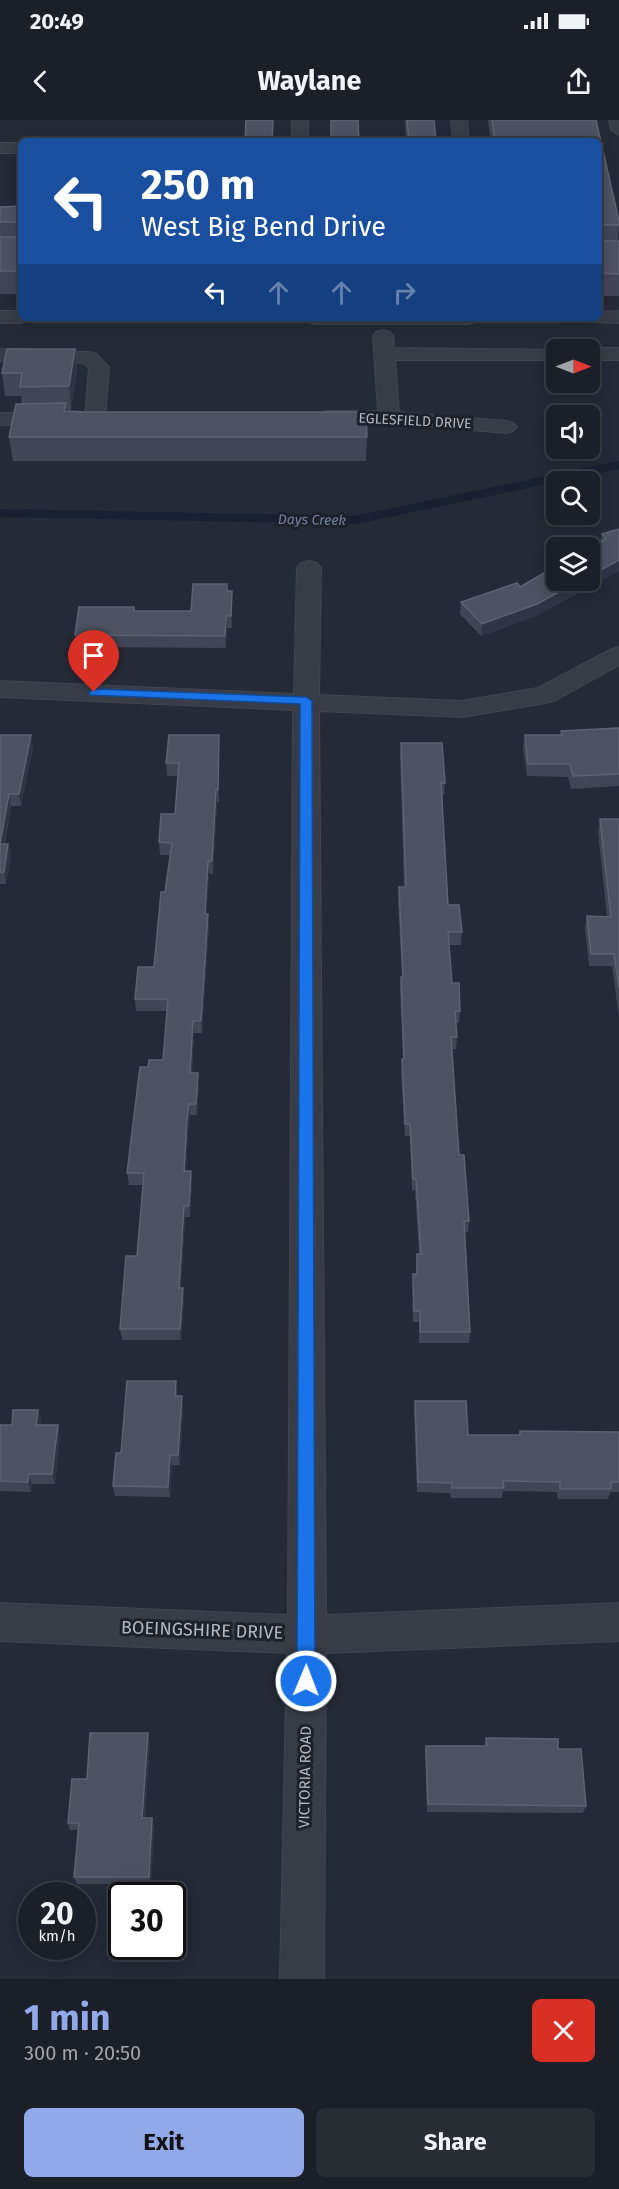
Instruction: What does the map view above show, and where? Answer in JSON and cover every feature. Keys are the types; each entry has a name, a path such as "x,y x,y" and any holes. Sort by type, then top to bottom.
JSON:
{"street":[{"path":"300,120 300,138"},
{"path":"459,120 461,138"},
{"path":"617,120 619,130"},
{"path":"0,148 18,148"},
{"path":"0,317 18,317"},
{"path":"602,318 619,318"},
{"path":"382,321 389,417"},
{"path":"384,354 546,354"},
{"path":"600,354 619,354"},
{"path":"0,356 89,358 99,367 95,418"},
{"name":"EGLESFIELD DRIVE","path":"307,417 389,417 506,427"},
{"path":"0,419 119,418"},
{"name":"VICTORIA ROAD","path":"302,1979 307,1635 306,701 309,568"},
{"path":"0,689 462,709 544,694 617,658"},
{"name":"BOEINGSHIRE DRIVE","path":"0,1622 307,1635 619,1622"}],"building":[{"path":"246,120 273,120 272,138 245,138"},
{"path":"331,120 358,120 359,138 331,138"},
{"path":"407,120 434,120 436,138 409,138"},
{"path":"492,120 596,120 600,138 495,138"},
{"path":"602,146 619,221 619,225 602,225"},
{"path":"18,206 18,222 0,222 0,207"},
{"path":"0,237 18,237 18,271 0,271"},
{"path":"602,241 619,241 619,274 602,273"},
{"path":"7,349 75,349 69,386 20,387 22,373 2,373"},
{"path":"66,403 64,411 86,412 366,412 367,437 9,437 16,404"},
{"path":"619,529 619,560 600,570 600,542 606,539 602,534"},
{"path":"546,572 546,591 561,591 537,604 482,624 461,602 517,583 520,587"},
{"path":"193,584 227,584 227,591 232,591 231,616 226,616 225,636 75,635 79,607 134,607 134,611 191,611"},
{"path":"619,728 619,774 573,776 570,764 528,764 525,735 562,735 561,731"},
{"path":"0,735 31,735 19,794 9,794 0,844"},
{"path":"169,735 219,735 218,790 216,790 212,861 208,861 205,914 208,914 201,1021 193,1021 190,1073 198,1073 196,1104 189,1104 187,1119 184,1171 191,1171 189,1206 184,1206 179,1288 183,1288 180,1329 120,1329 126,1256 137,1256 144,1173 127,1173 140,1067 148,1067 149,1060 163,1060 168,999 135,999 138,967 154,967 161,892 165,892 172,843 159,842 161,814 175,814 179,763 166,763"},
{"path":"401,743 442,743 445,783 441,783 448,905 459,905 462,932 448,932 452,983 459,983 460,1011 455,1011 457,1037 451,1037 459,1155 464,1155 469,1221 464,1221 470,1332 420,1332 420,1311 414,1311 413,1274 417,1274 417,1254 421,1254 410,1124 405,1124 402,1059 404,1059 401,977 403,977 399,887 406,887"},
{"path":"600,819 619,819 619,988 614,954 591,954 587,916 611,917"},
{"path":"0,844 8,844 4,872 0,872"},
{"path":"127,1381 176,1381 175,1396 182,1396 178,1455 170,1455 168,1487 113,1486 116,1453 121,1453"},
{"path":"415,1401 466,1401 468,1435 520,1435 520,1431 619,1432 619,1482 611,1482 611,1489 560,1489 560,1482 503,1481 504,1488 452,1488 452,1483 418,1482"},
{"path":"13,1410 38,1410 36,1425 58,1425 52,1474 29,1474 28,1482 0,1481 0,1425 12,1425"},
{"path":"90,1733 148,1733 142,1818 152,1818 149,1877 74,1877 79,1823 68,1823 72,1779 87,1779"},
{"path":"486,1738 558,1739 558,1749 581,1749 586,1806 428,1804 426,1746 487,1746"}],"waterway":[{"name":"Days Creek","path":"0,513 355,520 619,465"}],"route":[{"path":"94,692 306,701 306,1681"}]}
